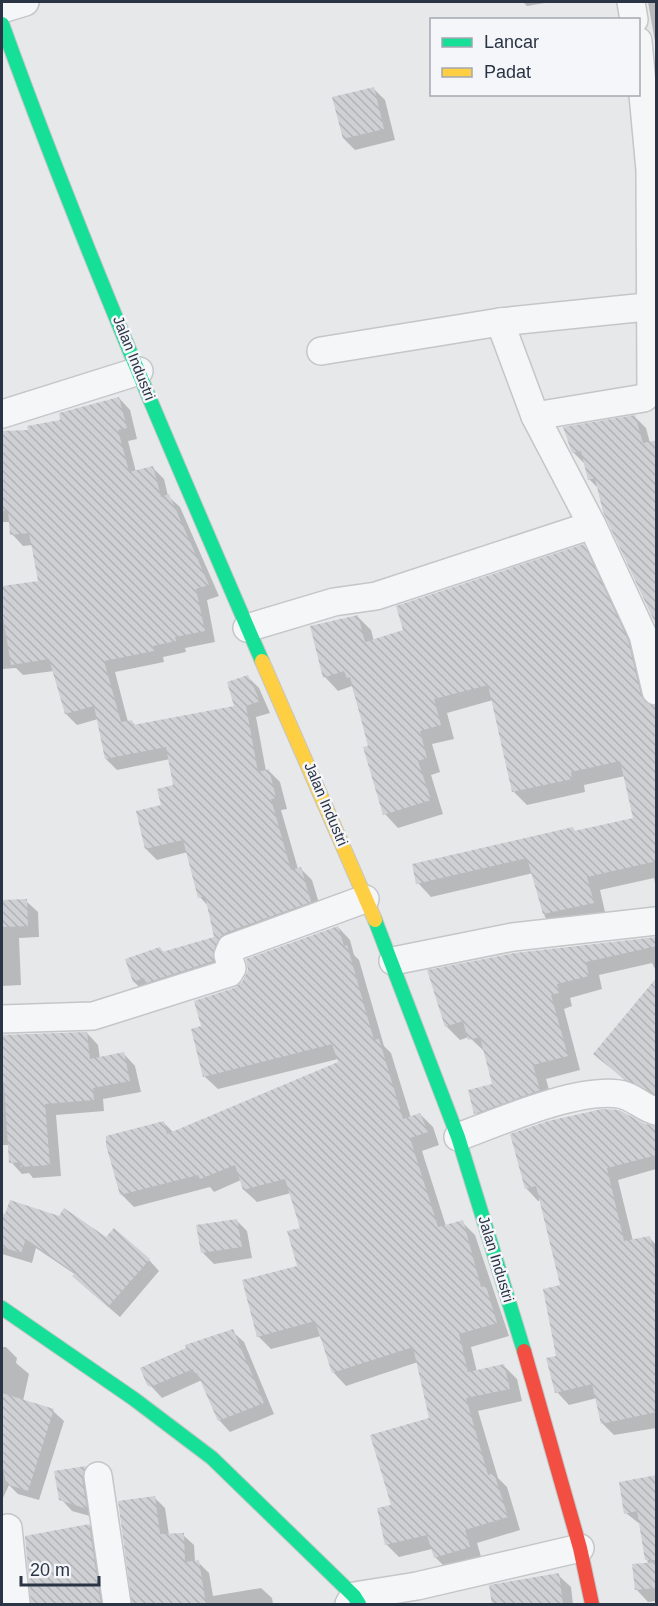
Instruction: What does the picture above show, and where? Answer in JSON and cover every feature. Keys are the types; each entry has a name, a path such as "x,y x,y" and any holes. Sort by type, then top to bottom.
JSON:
{"main road":[{"name":"Jalan Industri","path":"2,24 139,371 393,961 458,1137 518,1326 580,1548 592,1605"},
{"path":"2,1308 134,1398 212,1458 354,1602"}],"street":[{"path":"2,9 26,2"},
{"path":"631,2 634,18"},
{"path":"535,417 644,398 650,394 653,223 640,53"},
{"path":"321,351 500,322 653,306"},
{"path":"500,322 535,417 650,633 657,691"},
{"path":"2,414 139,371"},
{"path":"248,628 334,602 376,596 592,525"},
{"path":"2,1019 93,1016 229,973 232,968 228,955 231,948 365,899"},
{"path":"393,961 513,937 657,921"},
{"path":"458,1137 561,1101 601,1094 622,1095 657,1111"},
{"path":"98,1476 117,1605"},
{"path":"8,1528 16,1605"},
{"path":"354,1602 580,1548"}],"building":[{"path":"374,87 384,129 343,139 332,97"},
{"path":"119,397 127,428 118,430 129,472 153,466 161,497 169,494 209,585 196,589 205,631 175,637 176,641 153,646 154,651 104,661 121,722 132,720 133,725 234,706 227,682 248,675 260,701 246,706 258,772 269,769 276,798 271,799 291,870 301,867 311,902 225,933 220,937 214,949 213,961 146,983 144,978 133,982 125,959 160,947 162,952 214,937 205,896 198,898 183,840 145,849 136,811 161,805 157,789 173,785 166,747 105,759 94,706 65,714 49,659 11,665 2,611 2,586 38,581 29,533 10,535 8,510 2,511 2,431 28,430 27,426 60,420 59,413"},
{"path":"635,415 643,443 657,440 657,627 603,512 595,478 588,480 581,451 572,453 563,427"},
{"path":"584,544 628,640 641,695 645,702 657,706 657,861 587,877 594,903 543,914 527,858 416,884 412,864 573,827 574,831 633,818 620,761 571,772 572,779 512,792 488,685 434,699 441,725 420,731 427,758 418,761 431,800 383,815 363,747 368,746 350,677 347,678 344,671 323,678 310,626 358,615 365,642 403,630 396,606"},
{"path":"27,899 28,926 2,927 2,900"},
{"path":"338,926 344,946 347,945 374,1040 379,1039 403,1119 420,1113 428,1132 410,1138 438,1227 463,1220 481,1287 486,1286 497,1323 459,1334 468,1372 504,1364 510,1389 466,1398 488,1475 494,1473 508,1517 465,1530 470,1547 434,1558 427,1535 385,1545 377,1508 391,1505 370,1435 429,1418 413,1347 332,1373 315,1321 257,1337 242,1280 297,1266 287,1231 300,1228 285,1179 243,1190 235,1165 200,1179 198,1175 120,1195 106,1145 106,1136 164,1121 167,1134 338,1062 332,1044 203,1077 191,1029 201,1026 194,1001 234,988 242,982 248,970 246,959"},
{"path":"657,937 657,946 586,962 589,976 557,984 559,993 551,995 568,1056 533,1065 540,1090 474,1114 468,1090 492,1084 480,1037 468,1040 463,1021 445,1027 427,970 515,953"},
{"path":"657,977 657,1095 624,1079 593,1054"},
{"path":"87,1032 90,1059 124,1052 130,1081 93,1088 94,1100 45,1104 50,1165 20,1167 22,1162 9,1163 4,1085 2,1085 2,1035"},
{"path":"602,1109 619,1110 645,1124 657,1126 657,1155 607,1168 624,1241 650,1236 657,1266 657,1412 601,1424 592,1384 555,1393 546,1358 556,1356 543,1289 560,1285 536,1186 525,1189 510,1134 548,1121"},
{"path":"10,1200 59,1216 64,1208 106,1237 114,1228 150,1259 108,1307 72,1276 75,1273 26,1239 21,1253 2,1247 2,1213 5,1214"},
{"path":"237,1219 242,1247 201,1253 196,1225"},
{"path":"233,1329 264,1403 218,1421 197,1373 194,1374 193,1369 150,1387 147,1385 140,1368 186,1348 185,1345"},
{"path":"2,1393 54,1409 28,1491 6,1484 2,1462"},
{"path":"86,1466 82,1478 87,1509 59,1500 54,1471"},
{"path":"657,1475 657,1560 645,1560 637,1511 624,1514 619,1482"},
{"path":"155,1496 160,1534 184,1533 185,1562 199,1560 206,1605 132,1605 118,1501"},
{"path":"89,1524 101,1605 31,1605 25,1536"},
{"path":"657,1562 657,1588 635,1590 632,1564"},
{"path":"559,1573 563,1605 492,1605 489,1585"}],"traffic: fast":[{"path":"2,24 95,265 160,424 262,661"},
{"path":"375,920 458,1137 524,1351"},
{"path":"2,1308 134,1399 212,1458 354,1596 359,1604"}],"traffic: slow":[{"path":"262,661 375,920"}],"traffic: jam":[{"path":"524,1351 580,1548 592,1604"}]}
